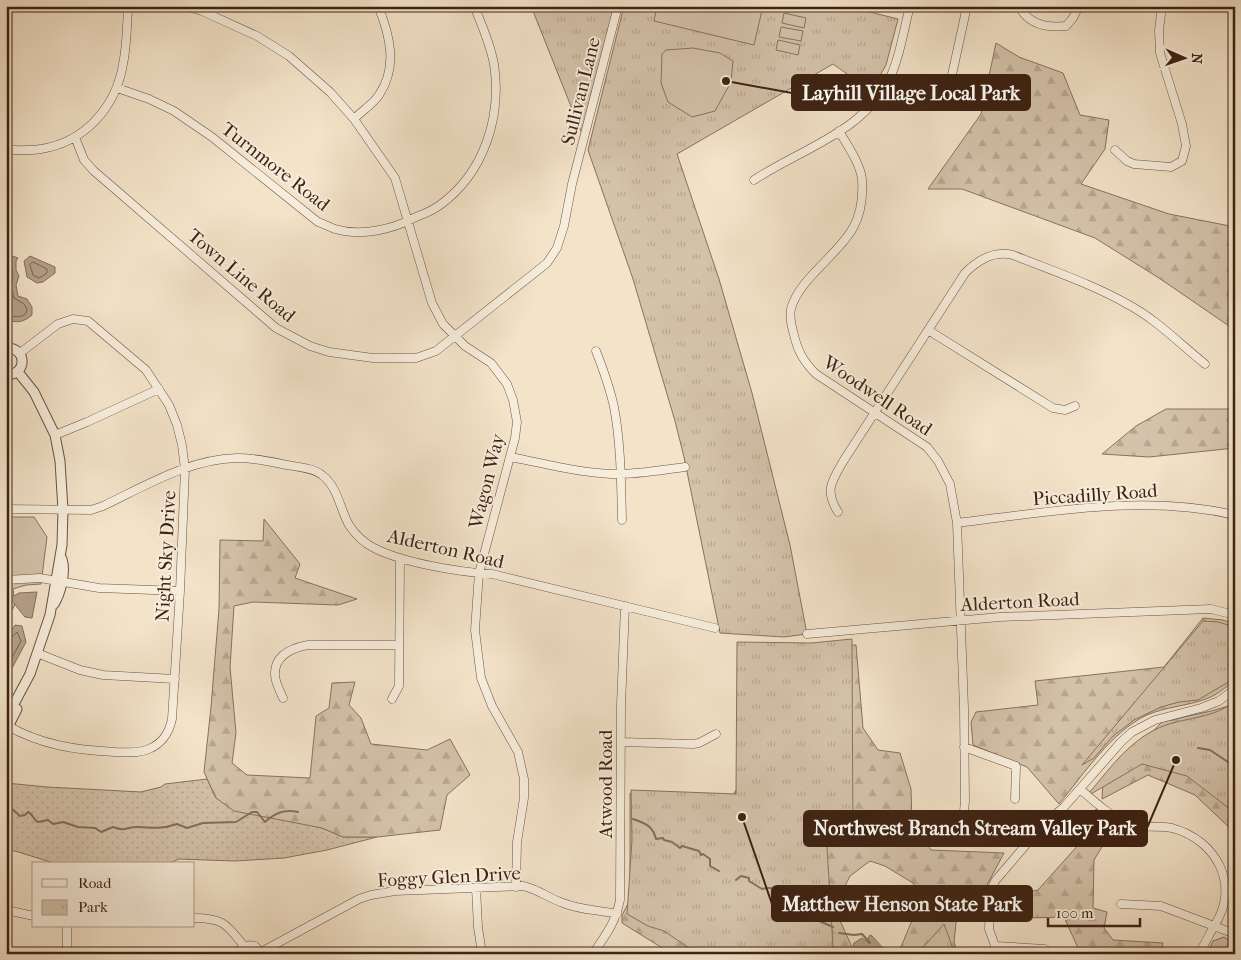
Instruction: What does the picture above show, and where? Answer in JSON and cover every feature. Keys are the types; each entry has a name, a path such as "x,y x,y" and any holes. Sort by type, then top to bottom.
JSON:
{"street":[{"path":"6,150 40,150 65,143 99,117 117,88 123,64 128,6"},
{"name":"Wagon Way","path":"184,6 202,11 257,36 289,56 330,92 354,119 395,178 432,303 443,324 454,336 491,363 506,384 513,400 517,422 511,457 479,573 475,630 481,678 492,706 518,752 524,779 524,798 517,842 516,887"},
{"path":"354,119 378,96 384,86 390,65 390,43 387,26 378,6"},
{"name":"Turnmore Road","path":"117,88 150,99 174,110 212,137 318,222 336,229 354,232 380,230 407,222 438,206 456,192 469,177 488,141 494,115 495,79 493,62 474,6"},
{"name":"Sullivan Lane","path":"454,336 547,263 557,248 618,6"},
{"path":"754,180 847,127 866,113 878,98 892,73 910,6"},
{"path":"952,95 950,84 967,6"},
{"path":"1019,6 1022,12 1035,22 1053,27 1066,26 1073,18 1079,6"},
{"path":"1115,150 1134,164 1171,167 1182,161 1186,146 1182,124 1160,53 1158,30 1162,6"},
{"name":"Woodwell Road","path":"839,131 853,155 862,177 862,196 858,216 848,236 803,286 791,308 791,323 796,344 801,358 806,365 816,374 927,446 950,484 957,523 962,620 965,801 962,832"},
{"name":"Town Line Road","path":"75,137 84,160 94,171 276,328 297,340 329,352 373,358 416,358 436,351 454,336"},
{"path":"838,512 829,495 831,481 965,273 975,263 995,254 1007,253 1113,296 1143,313 1205,364"},
{"name":"Night Sky Drive","path":"7,725 27,736 63,747 112,752 143,751 164,739 172,720 185,469 182,445 176,425 169,405 159,389 146,370 88,321 73,319 58,324 20,353"},
{"path":"928,330 1053,408 1065,410 1075,406"},
{"path":"6,348 16,350 20,353 22,360 22,366 18,372 13,375 6,375"},
{"path":"596,351 614,406 619,438 622,520"},
{"path":"7,725 18,707 18,697 30,674 50,610 57,598 58,581 64,563 60,551 64,510 60,461 55,435 34,392 18,372"},
{"path":"55,435 159,389"},
{"path":"511,457 573,470 620,474 685,467"},
{"name":"Alderton Road","path":"6,509 91,510 164,476 213,460 254,459 310,470 322,475 336,493 349,525 356,534 374,548 400,558 463,572 492,574 715,628"},
{"name":"Piccadilly Road","path":"957,523 1112,506 1191,507 1235,515"},
{"path":"392,699 399,686 400,558"},
{"path":"6,580 40,578 99,588 180,591"},
{"name":"Atwood Road","path":"593,954 607,935 617,914 620,900 622,865 621,742 625,606"},
{"name":"Alderton Road","path":"807,634 1000,617 1211,609 1235,615"},
{"path":"283,698 275,676 276,664 293,647 308,645 399,645"},
{"path":"37,653 80,670 102,675 175,678"},
{"path":"1044,954 1044,949 996,950 989,929 990,893 995,881 1042,826 1064,807 1132,732 1155,720 1202,708 1219,700 1235,689"},
{"path":"621,742 693,744 716,734"},
{"path":"964,747 1016,766 1015,799"},
{"path":"1080,789 1089,798 1117,818 1133,826 1170,828 1184,832 1195,837 1207,848 1223,873 1227,891 1226,901 1220,918 1199,954"},
{"name":"Foggy Glen Drive","path":"261,953 359,900 372,895 395,891 516,887 537,889 562,903 617,914"},
{"path":"476,888 478,927 482,954"},
{"path":"1121,904 1161,906 1235,934"},
{"path":"6,910 32,916"},
{"path":"195,918 203,918 225,924 234,931 244,946"},
{"path":"67,928 67,954"},
{"path":"237,954 244,946 255,946 261,953"}],"green space":[{"path":"531,6 617,6 584,139"},
{"path":"624,6 852,6 898,19 886,65 871,91 833,64 677,154 719,279 752,393 790,545 807,634 784,637 720,633 675,421 633,279 588,150"},
{"path":"657,6 763,6 754,45 654,21"},
{"path":"784,13 806,18 804,28 782,23"},
{"path":"781,27 803,31 801,41 779,37"},
{"path":"778,40 800,45 798,55 776,50"},
{"path":"996,43 1019,57 1063,73 1080,115 1109,120 1105,149 1081,184 1169,214 1235,227 1235,330 1159,278 1095,238 962,189 928,189 981,114"},
{"path":"693,48 720,53 733,61 731,82 715,111 692,117 668,102 661,83 662,54 666,50"},
{"path":"1235,405 1235,448 1149,457 1102,454 1136,426 1166,409 1231,409"},
{"path":"6,517 34,517 47,537 41,584 26,585 13,589 15,604 6,624"},
{"path":"264,519 300,564 295,578 357,599 338,605 253,602 234,606 230,667 236,733 232,763 247,775 310,778 316,716 329,708 332,683 355,682 349,705 361,718 371,744 427,750 450,739 470,775 447,795 440,830 377,837 343,837 322,828 234,811 216,798 204,772 219,609 220,540 263,541"},
{"path":"1203,618 1223,620 1235,624 1235,680 1210,697 1154,712 1134,722 1099,755 1059,804 1027,767 973,745 971,722 976,712 1038,705 1035,681 1164,667"},
{"path":"1203,621 1218,622 1235,627 1235,678 1198,700 1179,702 1161,707 1134,720 1112,737 1094,758 1082,765"},
{"path":"852,639 853,846 827,846 833,947 841,954 698,954 664,931 648,926 627,914 632,840 631,790 736,794 737,642 811,643"},
{"path":"856,645 863,728 878,750 900,753 911,789 912,823 931,850 1004,853 979,900 957,914 954,942 958,954 898,954 921,899 913,883 885,866 870,861 850,876 839,898 838,916 855,954 672,954 622,923 622,915 630,900 630,793 730,799 739,786 806,647"},
{"path":"1235,701 1235,813 1187,776 1142,764 1091,794 1089,793 1123,753 1154,730 1175,722 1219,711"},
{"path":"1235,704 1235,833 1195,795 1148,775 1102,799 1103,782 1162,722"},
{"path":"207,779 216,798 322,828 343,837 377,837 327,850 284,858 235,861 179,859 172,862 51,862 15,851 6,851 6,783 141,792 161,787 165,784"},
{"path":"1097,809 1118,824 1143,832 1144,839 1105,842 1094,860 1093,908 1107,912 1104,928 1113,940 1163,943 1160,954 1077,954 1078,948 1064,917 1026,918 1029,892 1038,890 1080,843 1075,821"},
{"path":"944,924 955,954 917,954"},
{"path":"1224,937 1235,944 1235,954 1207,954 1213,941"}],"water":[{"path":"6,254 18,258 16,270 19,276 16,285 18,296 27,299 32,307 32,315 20,322 6,319"},
{"path":"30,256 55,267 55,273 43,282 37,283 27,277 24,261"},
{"path":"37,592 32,618 25,617 12,601 12,597 19,593"},
{"path":"15,625 22,626 26,642 10,672 6,675 6,638"},
{"path":"870,935 883,948 884,954 860,954 853,945 862,938 869,943 868,938"}],"waterway":[{"path":"1198,748 1210,750 1231,764 1235,762"},
{"path":"6,808 10,807 20,816 28,812 38,822 48,820 53,824 63,822 78,827 95,828 101,832 113,827 123,829 133,827 157,828 177,824 187,828 203,823 236,822 252,812 257,812 265,822 280,812 298,812"},
{"path":"633,819 648,826 653,831 656,839 663,838 680,848 682,846 699,851 701,855 703,854 710,859 710,866 719,871"},
{"path":"736,880 741,876 749,878 749,881 762,889 774,889 786,893 793,897 794,910 833,927"},
{"path":"839,933 862,934 870,943"}],"place":[{"name":"Layhill Village Local Park","path":"726,81"},
{"name":"Northwest Branch Stream Valley Park","path":"1176,760"},
{"name":"Matthew Henson State Park","path":"742,817"}]}
